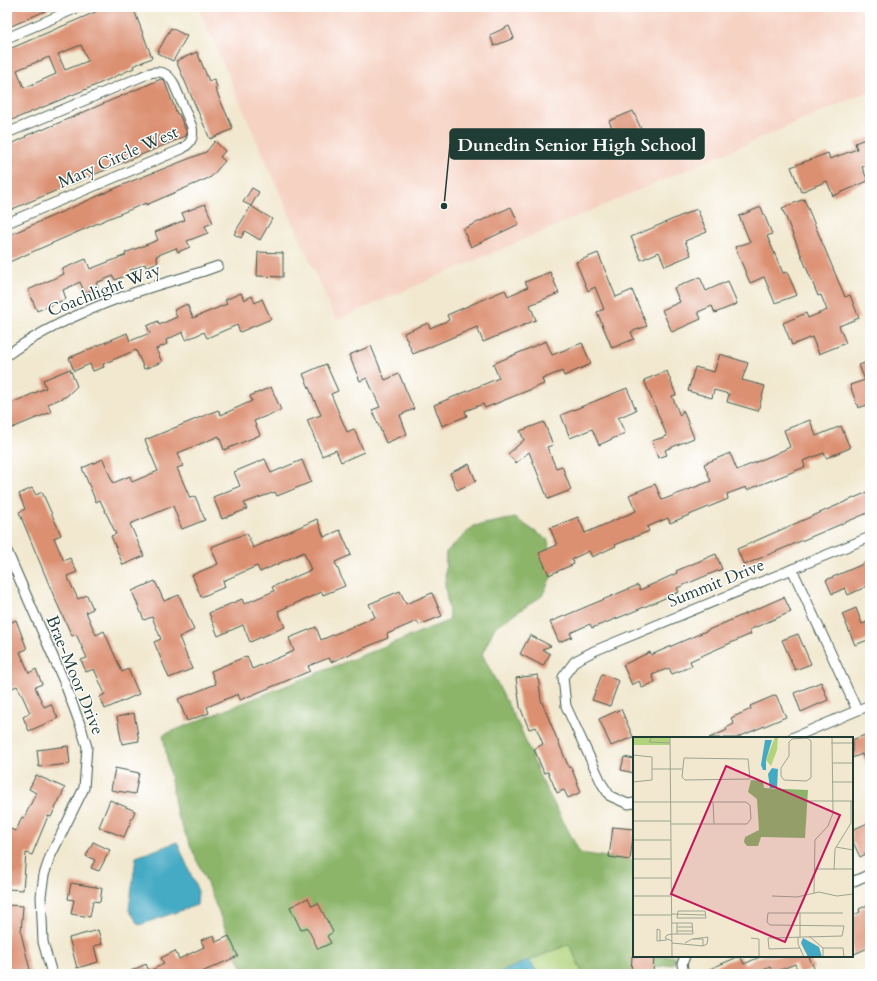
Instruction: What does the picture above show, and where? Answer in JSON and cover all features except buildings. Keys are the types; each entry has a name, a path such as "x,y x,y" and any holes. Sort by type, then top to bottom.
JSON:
{"street":[{"path":"7,38 79,7"},
{"name":"Mary Circle West","path":"7,134 150,72 157,71 169,76 173,82 192,126 193,133 192,140 182,149 7,223"},
{"name":"Coachlight Way","path":"7,354 49,328 83,313 122,297 218,266"},
{"name":"Summit Drive","path":"633,803 628,804 610,796 602,784 566,706 563,677 575,661 594,651 870,537"},
{"name":"Brae-Moor Drive","path":"8,556 65,684 81,726 87,747 84,788 50,857 43,882 41,896 43,942 52,974"},
{"path":"792,569 858,710"},
{"path":"794,737 870,705"},
{"path":"853,882 870,874"},
{"path":"684,974 682,964 685,957"}],"shaded area":[{"path":"198,7 860,7 870,32 870,91 336,320"}],"green space":[{"path":"515,518 548,540 553,573 542,596 495,627 482,654 522,732 540,777 580,853 633,861 633,957 675,957 673,964 621,974 583,974 569,944 497,974 258,974 255,968 245,972 234,950 177,815 163,735 450,620 445,585 446,552 474,526"},
{"path":"569,944 583,974 538,974 529,960"}],"water":[{"path":"177,842 198,891 197,905 139,925 129,910 136,857"},
{"path":"529,960 538,974 497,974"}],"place":[{"name":"Dunedin Senior High School","path":"444,206"}]}
